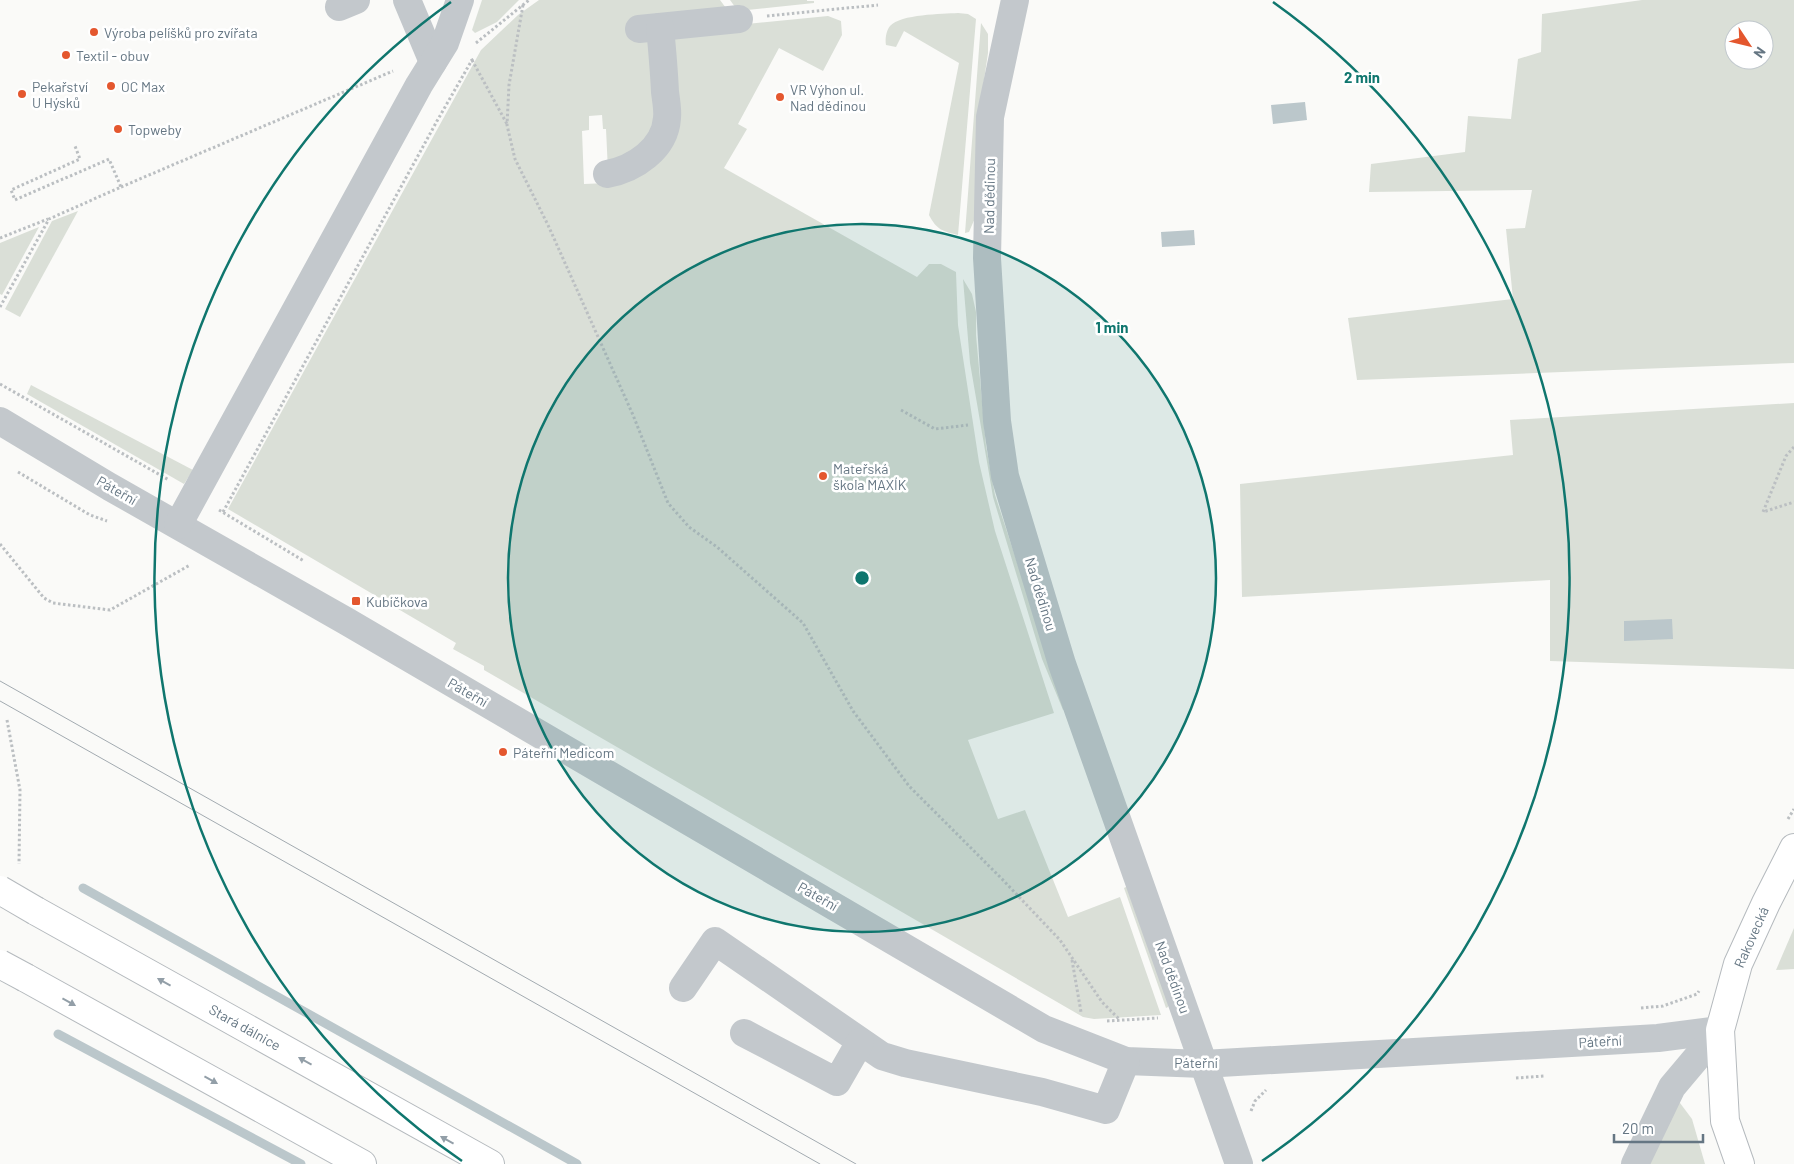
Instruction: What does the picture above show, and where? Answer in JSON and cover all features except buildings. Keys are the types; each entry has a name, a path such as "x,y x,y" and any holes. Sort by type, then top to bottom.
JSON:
{"main road":[{"name":"Rakovecká","path":"1740,1164 1725,1121 1720,1030 1738,964 1794,848"},
{"name":"Stará dálnice","path":"0,890 490,1164"},
{"path":"0,964 362,1164"}],"street":[{"path":"407,0 439,52"},
{"path":"178,525 404,111 439,52 460,0"},
{"name":"Nad dědinou","path":"1015,0 990,117 988,258 996,421 1005,476 1062,664 1239,1164"},
{"path":"607,174 627,169 642,160 654,148 663,134 667,119 650,28 739,18"},
{"name":"Páteřní","path":"0,421 1044,1029 1126,1060 1203,1064 1658,1038 1720,1030"},
{"path":"683,988 716,941 882,1056 905,1063 1042,1092 1106,1110 1126,1060"},
{"path":"1635,1164 1672,1087 1720,1030"},
{"path":"744,1033 837,1082 860,1042"}],"path":[{"path":"507,125 509,85 523,5"},
{"path":"739,18 878,5"},
{"path":"472,60 507,125 515,160 548,225 629,406 668,503 689,527 717,547 804,623 853,711 909,786 1060,940 1102,1002 1120,1020"},
{"path":"0,238 49,219 376,78"},
{"path":"75,146 80,159 11,190 15,200 109,159 121,187"},
{"path":"0,306 49,219"},
{"path":"0,384 195,495 308,564"},
{"path":"902,410 935,429 977,424"},
{"path":"1794,447 1786,456 1763,512 1794,502"},
{"path":"7,720 20,790 19,864"},
{"path":"1071,957 1083,1020"}],"shaded area":[{"path":"482,0 519,0 497,22 475,33 472,30"},
{"path":"539,0 720,0 729,12 654,34 663,124 608,171 606,129 603,129 602,115 589,116 589,130 582,131 584,184 608,183 663,141 667,32 828,16 841,21 842,35 823,71 779,48 738,124 747,129 724,168 917,277 929,264 941,264 956,272 958,325 979,462 995,531 1054,713 968,740 998,819 1025,810 1068,917 1120,897 1161,1015 1094,1019 1083,1017 484,670 484,666 453,649 456,643 228,509 481,50 518,15"},
{"path":"730,0 807,0 814,1 814,3 738,11"},
{"path":"1642,0 1794,0 1794,363 1357,380 1348,318 1513,299 1506,229 1525,228 1532,190 1369,192 1371,164 1465,152 1468,116 1511,119 1518,59 1541,52 1542,14"},
{"path":"968,14 976,19 958,235 940,229 929,215 959,63 904,31 896,47 886,45 886,40 890,26 903,19 922,15"},
{"path":"981,23 988,34 988,53 978,120 975,218 969,232 965,233"},
{"path":"1305,102 1307,120 1273,124 1271,105"},
{"path":"78,211 20,317 5,309 52,221"},
{"path":"39,227 2,295 0,294 0,243"},
{"path":"1194,230 1195,245 1162,247 1161,232"},
{"path":"963,279 972,294 976,312 976,335 986,446 995,495 1065,709 1063,710 1042,659 993,497 970,363"},
{"path":"31,385 193,470 184,484 27,394"},
{"path":"1794,403 1794,669 1550,661 1550,580 1242,597 1240,484 1513,455 1510,420"},
{"path":"1672,619 1673,639 1624,641 1624,621"},
{"path":"1128,886 1169,998 1168,1007 1166,1008 1124,888"},
{"path":"1794,928 1794,969 1776,970"},
{"path":"1680,1103 1692,1119 1705,1164 1643,1164 1674,1104"}],"waterway":[{"path":"83,888 577,1164"},
{"path":"58,1034 301,1164"}],"tram line":[{"path":"0,681 856,1164"},
{"path":"0,701 820,1164"}],"place":[{"name":"Výroba pelíšků pro zvířata","path":"94,32"},
{"name":"Textil - obuv","path":"66,55"},
{"name":"OC Max","path":"111,86"},
{"name":"Pekařství U Hýsků","path":"22,94"},
{"name":"VR Výhon ul. Nad dědinou","path":"780,97"},
{"name":"Topweby","path":"118,129"},
{"name":"Mateřská škola MAXÍK","path":"823,476"},
{"name":"Kubíčkova","path":"356,601"},
{"name":"Páteřní Medicom","path":"503,752"}]}
